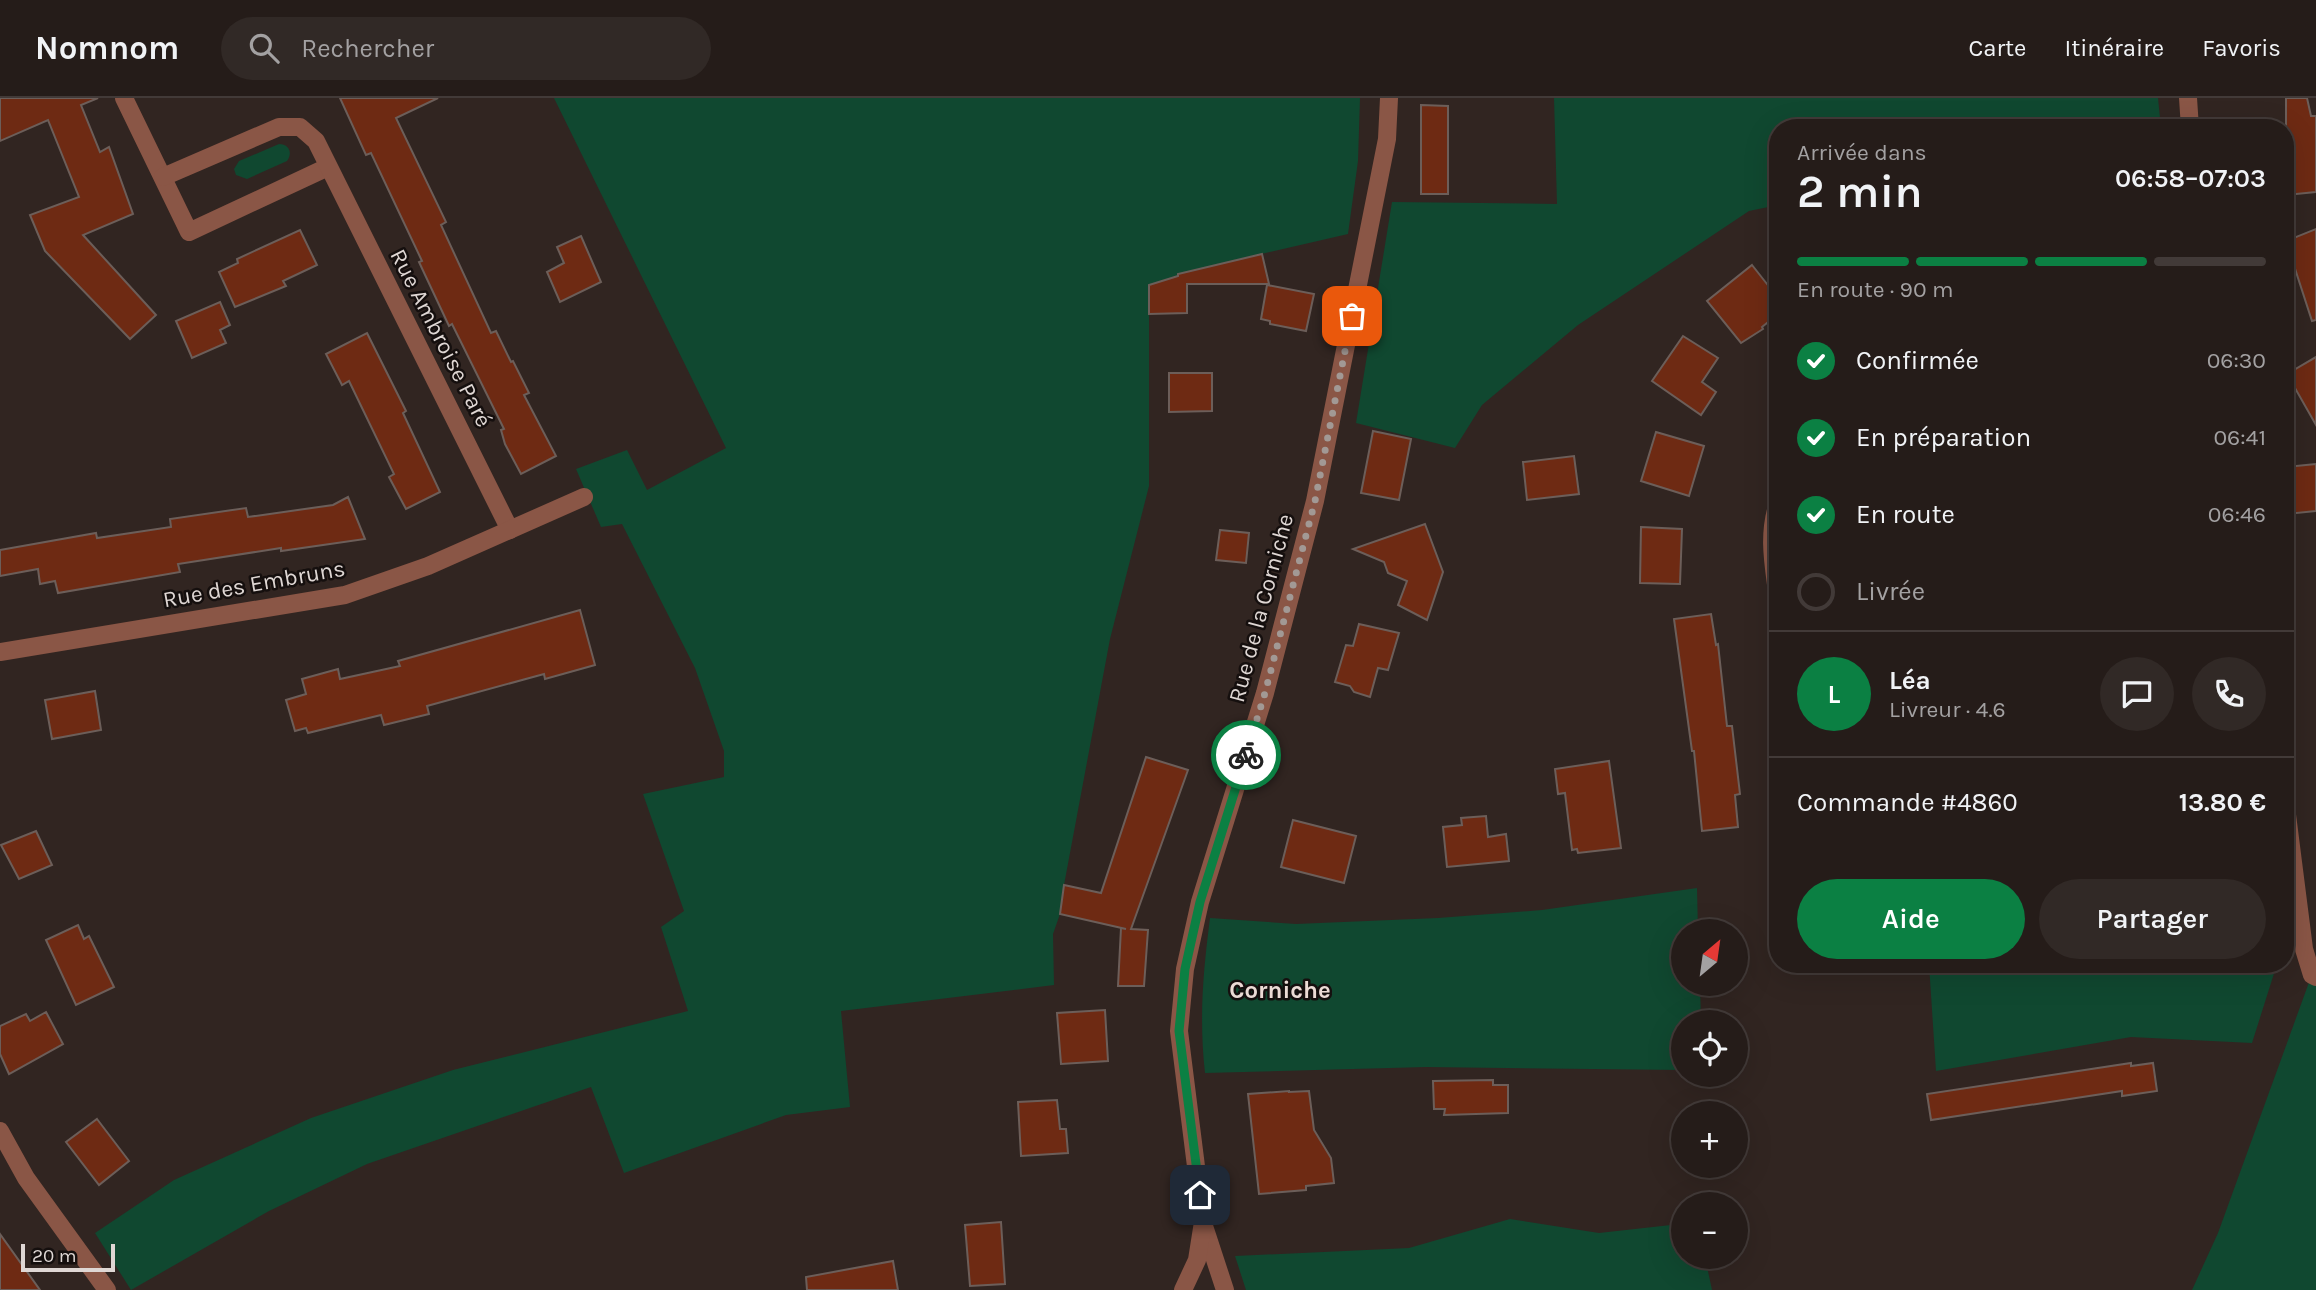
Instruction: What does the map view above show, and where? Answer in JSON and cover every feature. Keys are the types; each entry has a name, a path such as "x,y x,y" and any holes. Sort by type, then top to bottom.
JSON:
{"street":[{"path":"124,98 189,232 328,167"},
{"name":"Rue de la Corniche","path":"1183,1290 1197,1261 1203,1222 1179,1031 1185,969 1200,902 1265,693 1315,501 1387,139 1389,98"},
{"path":"2188,98 2189,119"},
{"name":"Rue Ambroise Paré","path":"163,177 279,127 300,127 316,141 510,530"},
{"name":"Rue des Embruns","path":"0,652 345,595 428,566 584,497"},
{"path":"2294,870 2304,949 2312,975 2316,976"},
{"path":"0,1131 26,1178 107,1290"},
{"path":"1203,1222 1225,1290"}],"green space":[{"path":"554,98 1360,98 1358,161 1348,234 1222,263 1149,285 1149,486 1110,639 1060,914 1053,934 1054,985 841,1011 850,1107 786,1115 624,1173 591,1087 367,1164 269,1211 131,1290 95,1233 174,1180 311,1118 453,1070 688,1011 661,927 684,911 643,794 724,777 724,751 695,668 622,524 601,527 576,469 627,450 647,490 726,448"},
{"path":"1554,98 2158,98 2160,119 1769,119 1769,207 1749,211 1578,325 1482,405 1455,448 1356,423 1392,202 1557,204"},
{"path":"279,144 289,150 287,161 247,179 236,175 234,169 239,161"},
{"path":"1697,888 1698,919 1671,919 1671,996 1700,996 1701,1010 1671,1010 1671,1070 1426,1067 1205,1073 1203,995 1210,918 1296,924 1542,910"},
{"path":"2316,963 2316,1290 2192,1290 2218,1233"},
{"path":"1930,973 2274,973 2252,1043 2131,1037 1936,1071"},
{"path":"1510,1219 1599,1233 1671,1225 1671,1269 1708,1269 1712,1290 1246,1290 1235,1256 1409,1248"}],"building":[{"path":"0,98 98,98 81,105 100,152 109,147 133,214 83,235 156,315 130,339 45,251 30,215 79,197 48,120 0,141"},
{"path":"340,98 438,98 396,118 446,222 441,225 491,333 496,331 511,362 513,361 529,393 524,395 556,456 521,474 505,444 501,430 504,429 452,324 449,326 419,262 422,261 371,153 366,155"},
{"path":"2286,98 2307,98 2311,116 2316,116 2316,192 2294,194 2294,119 2286,119"},
{"path":"1421,105 1448,106 1448,194 1421,194"},
{"path":"2316,229 2316,320 2312,321 2294,266 2294,238"},
{"path":"300,230 317,265 283,281 286,286 235,307 219,272 238,263 237,259"},
{"path":"581,236 601,282 560,302 547,272 564,263 557,247"},
{"path":"1262,254 1269,284 1187,284 1187,313 1149,314 1149,285 1178,274"},
{"path":"1752,265 1769,287 1769,321 1763,329 1741,343 1707,301"},
{"path":"1267,285 1314,294 1306,331 1270,324 1270,321 1261,319"},
{"path":"220,302 230,325 220,330 226,343 192,358 176,321"},
{"path":"367,333 406,411 403,413 440,492 406,509 389,477 394,474 349,381 342,385 326,354"},
{"path":"1683,336 1718,358 1702,382 1716,392 1701,415 1652,381"},
{"path":"2316,357 2316,425 2294,386 2294,370"},
{"path":"1169,373 1212,373 1212,411 1169,412"},
{"path":"1373,431 1411,439 1399,500 1361,493"},
{"path":"1656,432 1704,446 1689,496 1641,481"},
{"path":"1574,456 1579,494 1527,500 1523,462"},
{"path":"2316,464 2316,511 2294,513 2294,466"},
{"path":"348,497 365,539 281,551 281,548 178,564 180,572 58,593 55,581 40,584 38,569 0,576 0,550 96,533 97,538 171,527 170,519 246,508 248,517 333,505"},
{"path":"1425,524 1443,572 1427,620 1398,605 1407,581 1388,573 1384,562 1353,549"},
{"path":"1641,527 1682,529 1680,584 1640,583"},
{"path":"1220,530 1249,533 1246,563 1216,560"},
{"path":"580,610 595,665 545,679 544,674 427,706 429,714 384,725 381,715 308,733 306,728 295,731 286,700 306,694 302,679 338,669 340,679 400,666 398,661"},
{"path":"1711,614 1716,645 1718,644 1727,726 1732,726 1740,794 1735,795 1738,827 1702,831 1694,751 1674,619"},
{"path":"1359,624 1399,633 1388,670 1378,668 1370,697 1354,692 1350,686 1335,682 1346,645 1353,646"},
{"path":"95,691 101,730 52,739 45,700"},
{"path":"1146,757 1188,770 1131,929 1148,930 1144,986 1118,986 1121,928 1126,929 1060,914 1064,885 1101,893"},
{"path":"1609,761 1621,848 1578,853 1577,849 1572,850 1565,793 1558,794 1555,769"},
{"path":"1486,816 1488,837 1506,834 1509,861 1447,867 1443,827 1462,825 1461,818"},
{"path":"1293,820 1356,836 1344,883 1281,867"},
{"path":"36,831 52,865 19,879 1,845"},
{"path":"78,925 84,939 89,936 114,987 76,1005 46,940"},
{"path":"1105,1010 1108,1061 1061,1064 1057,1013"},
{"path":"46,1012 63,1044 9,1074 0,1054 0,1026 26,1014 30,1021"},
{"path":"2131,1063 2131,1066 2153,1063 2157,1091 2122,1096 2122,1091 1931,1120 1927,1094"},
{"path":"1493,1080 1493,1085 1508,1085 1508,1113 1444,1115 1445,1109 1434,1109 1433,1081"},
{"path":"1309,1091 1314,1130 1331,1158 1334,1183 1306,1186 1306,1190 1259,1194 1248,1094"},
{"path":"1057,1100 1060,1129 1066,1129 1068,1153 1021,1156 1018,1102"},
{"path":"97,1119 129,1161 99,1185 66,1142"},
{"path":"1001,1222 1005,1284 970,1286 965,1225"},
{"path":"0,1234 40,1290 0,1290"},
{"path":"893,1261 898,1290 807,1290 806,1277"}],"way so far":[{"path":"1246,755 1315,501 1352,316"}],"district":[{"name":"Corniche","path":"1280,990"}],"route":[{"path":"1200,1195 1179,1031 1185,969 1200,902 1246,755"}]}
